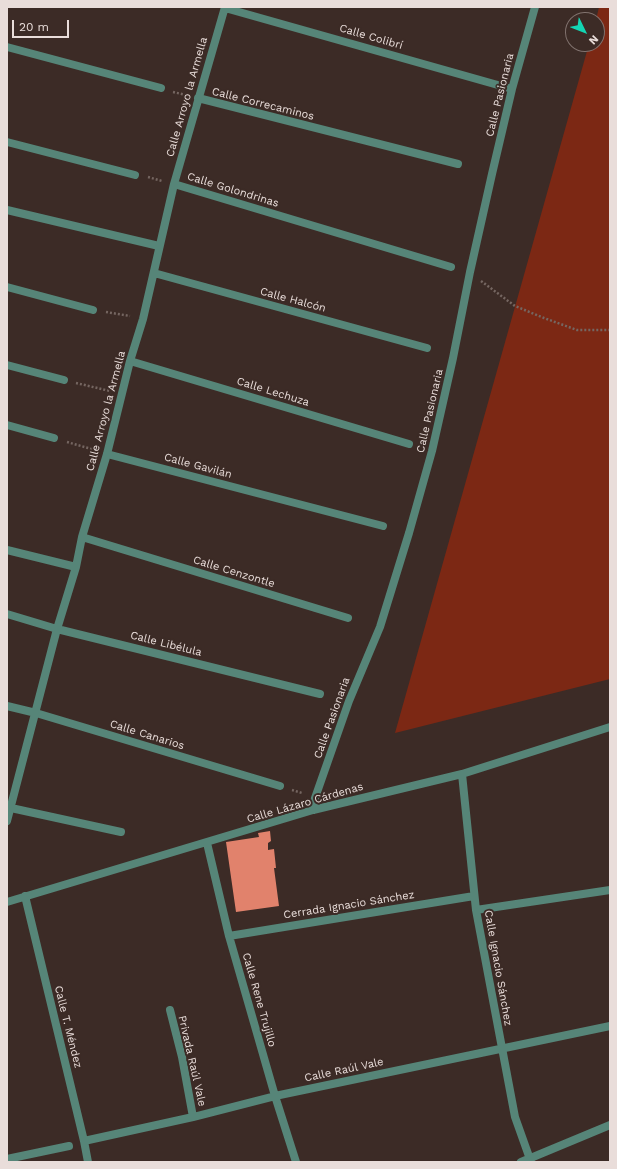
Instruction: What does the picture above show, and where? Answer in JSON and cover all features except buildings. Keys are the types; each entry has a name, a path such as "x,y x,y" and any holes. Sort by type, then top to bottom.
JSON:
{"street":[{"name":"Calle Colibrí","path":"225,7 512,89"},
{"name":"Calle Arroyo la Armella","path":"7,821 57,629 76,567 82,537 107,454 130,361 143,319 174,184 225,7"},
{"name":"Calle Pasionaria","path":"313,810 315,798 349,700 380,627 409,533 434,443 470,272 512,89 534,7"},
{"path":"7,47 161,88"},
{"name":"Calle Correcaminos","path":"198,98 458,164"},
{"path":"7,142 135,175"},
{"name":"Calle Golondrinas","path":"174,184 450,267"},
{"path":"7,210 159,246"},
{"name":"Calle Halcón","path":"154,273 426,348"},
{"path":"7,288 93,310"},
{"name":"Calle Lechuza","path":"130,361 409,444"},
{"path":"7,365 64,380"},
{"path":"7,426 54,438"},
{"name":"Calle Gavilán","path":"107,454 383,526"},
{"name":"Calle Cenzontle","path":"82,537 348,618"},
{"path":"7,550 76,567"},
{"name":"Calle Libélula","path":"7,614 57,629 320,694"},
{"name":"Calle Canarios","path":"7,706 36,713 280,786"},
{"name":"Calle Lázaro Cárdenas","path":"7,902 208,843 313,810 462,774 610,727"},
{"name":"Calle Ignacio Sánchez","path":"462,774 476,910 515,1117 530,1160"},
{"path":"11,808 121,832"},
{"name":"Calle Rene Trujillo","path":"208,843 228,936 296,1162"},
{"path":"476,910 610,890"},
{"name":"Calle T. Méndez","path":"25,896 88,1162"},
{"name":"Cerrada Ignacio Sánchez","path":"228,936 474,896"},
{"name":"Privada Raúl Vale","path":"170,1010 182,1057 193,1117"},
{"name":"Calle Raúl Vale","path":"84,1141 193,1117 275,1096 610,1026"},
{"path":"521,1162 530,1160 610,1125"},
{"path":"7,1159 69,1146"}],"path":[{"name":"Calle Correcaminos","path":"161,88 198,98"},
{"name":"Calle Golondrinas","path":"135,175 174,184"},
{"path":"470,272 515,306 577,330 610,330"},
{"path":"93,310 143,319"},
{"path":"64,380 122,394"},
{"path":"54,438 107,454"},
{"path":"280,786 315,798"}],"shaded area":[{"path":"599,7 610,7 610,679 395,733 587,52 605,52 605,12 598,12"}]}
